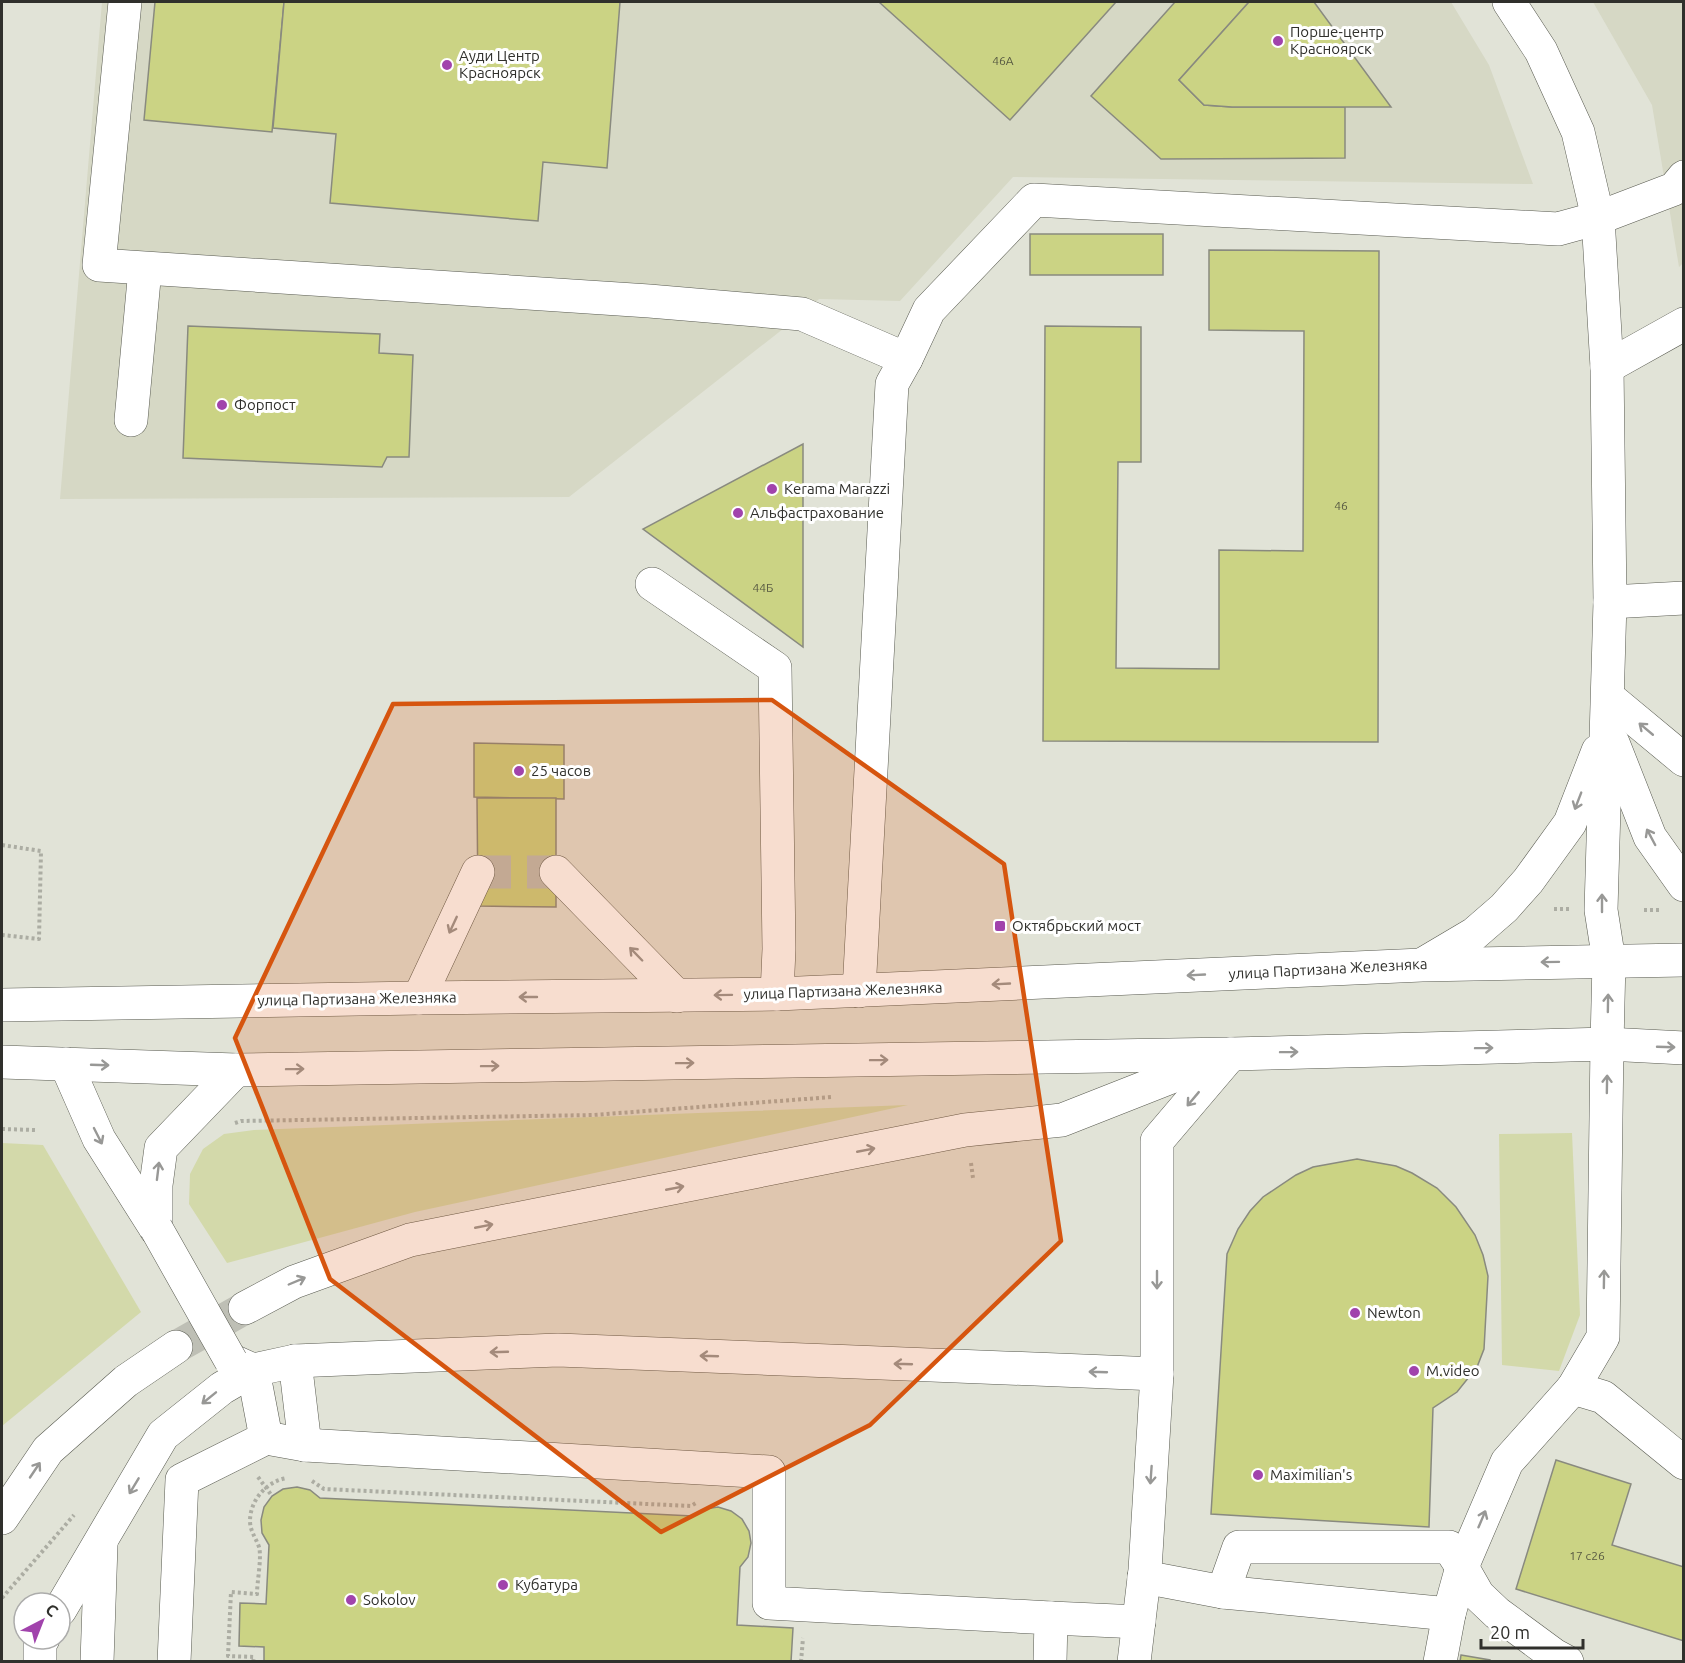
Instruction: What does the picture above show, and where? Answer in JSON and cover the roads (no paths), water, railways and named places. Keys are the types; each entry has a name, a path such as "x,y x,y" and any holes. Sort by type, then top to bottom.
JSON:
{"main road":[{"path":"125,2 99,265 649,301 802,314 906,359"},
{"path":"1440,1662 1449,1614 1462,1566 1507,1462 1573,1388 1603,1337 1609,961 1601,910 1610,602 1607,367 1598,218 1578,132 1541,51 1513,3"},
{"path":"859,992 892,384 929,310 1034,200 1558,229 1598,218 1674,189 1683,177"},
{"path":"131,420 145,269"},
{"path":"1607,367 1683,324"},
{"path":"652,584 775,668 777,994"},
{"path":"1610,602 1683,598"},
{"path":"1608,712 1683,760"},
{"path":"1608,712 1627,781 1650,837 1683,885"},
{"path":"1422,965 1474,934 1504,908 1528,881 1570,823 1608,712"},
{"path":"419,998 478,872"},
{"path":"556,872 677,996"},
{"name":"улица Партизана Железняка","path":"10,1006 859,992 1422,965 1683,960"},
{"path":"11,1062 236,1070 1231,1054 1607,1044 1683,1048"},
{"path":"245,1308 294,1282 410,1240 965,1130 1062,1120 1231,1054"},
{"path":"1134,1662 1144,1577 1157,1374 1157,1142 1231,1054"},
{"path":"66,1064 99,1139 242,1365 266,1438"},
{"path":"156,1229 156,1185 160,1148 236,1070"},
{"path":"2,1518 48,1450 126,1381 176,1347"},
{"path":"71,1591 163,1436 222,1388 242,1365 558,1350 1157,1374"},
{"path":"295,1361 305,1445"},
{"path":"1573,1388 1604,1397 1683,1463"},
{"path":"163,1436 182,1480 174,1662"},
{"path":"182,1480 266,1438 305,1445 769,1472 769,1603 1139,1622"},
{"path":"97,1662 101,1540"},
{"path":"1223,1592 1239,1547 1449,1547 1478,1595 1497,1613 1558,1659"},
{"path":"1144,1577 1223,1592 1449,1614"},
{"path":"1050,1662 1051,1618"}],"tunnel":[{"path":"478,872 556,872"},
{"path":"176,1347 245,1308"}],"place":[{"name":"Порше-центр Красноярск","path":"1278,41"},
{"name":"Ауди Центр Красноярск","path":"447,65"},
{"name":"Форпост","path":"222,405"},
{"name":"Kerama Marazzi","path":"772,489"},
{"name":"Альфастрахование","path":"738,513"},
{"name":"25 часов","path":"519,771"},
{"name":"Октябрьский мост","path":"1000,926"},
{"name":"Newton","path":"1355,1313"},
{"name":"M.video","path":"1414,1371"},
{"name":"Maximilian's","path":"1258,1475"},
{"name":"Кубатура","path":"503,1585"},
{"name":"Sokolov","path":"351,1600"}]}
